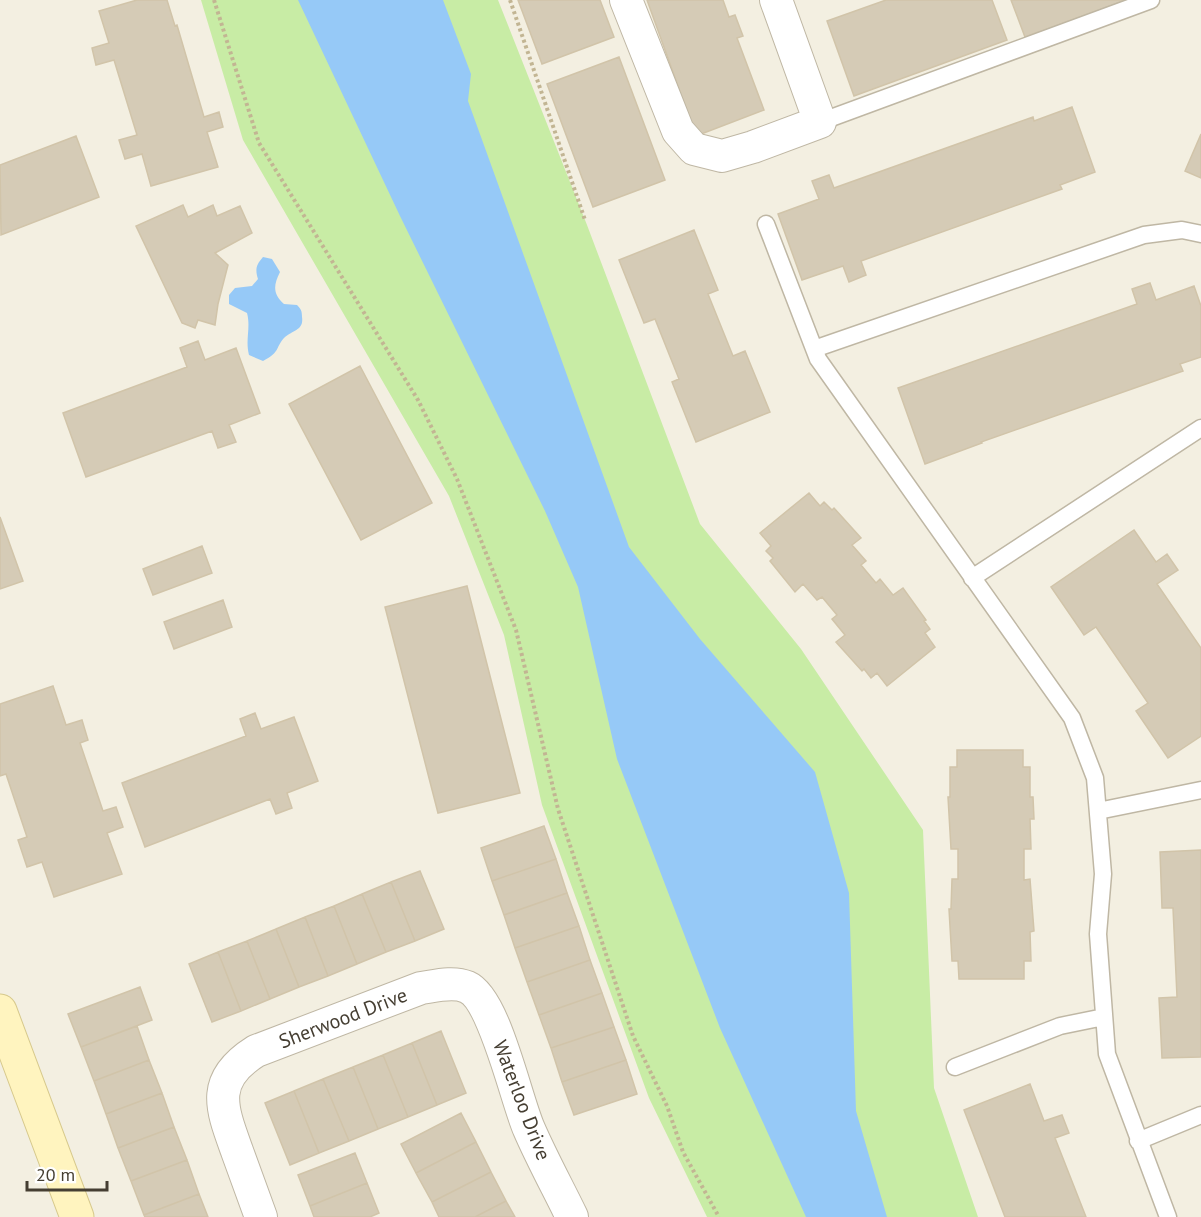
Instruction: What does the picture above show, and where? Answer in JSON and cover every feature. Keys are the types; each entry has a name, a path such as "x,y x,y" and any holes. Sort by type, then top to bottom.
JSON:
{"main road":[{"path":"0,1011 77,1217"}],"street":[{"path":"627,0 678,131 694,149 722,156 820,122 776,0"},
{"name":"Sherwood Drive","path":"261,1217 223,1113 222,1094 229,1076 240,1061 256,1051 421,988 446,984 468,987"},
{"name":"Waterloo Drive","path":"468,987 481,999 495,1028 528,1128 572,1217"}],"lane":[{"path":"820,122 1151,0"},
{"path":"766,224 818,359 1072,718 1095,778 1104,874 1098,934 1107,1054 1167,1217"},
{"path":"814,349 1144,235 1182,230 1201,234"},
{"path":"972,578 1201,428"},
{"path":"1098,811 1201,790"},
{"path":"955,1067 1060,1026 1104,1017"},
{"path":"1138,1141 1201,1115"}],"path":[{"path":"214,0 259,143 418,400 457,479 516,630 558,809 633,1036 667,1106 683,1152 719,1217"},
{"path":"510,0 585,220"}],"green space":[{"path":"201,0 498,0 587,225 700,524 801,649 923,830 934,1088 978,1217 707,1217 649,1098 542,805 504,635 449,496 243,140"}],"water":[{"path":"298,0 443,0 471,74 468,101 629,547 700,639 815,772 849,893 856,1111 887,1217 806,1217 720,1028 617,759 578,587 545,511 400,216"},
{"path":"263,257 272,259 280,272 275,286 278,297 284,304 297,305 302,321 300,327 285,337 273,355 263,361 249,355 247,313 229,304 229,295 235,288 252,286 258,279 257,267"}],"building":[{"path":"137,0 167,0 175,26 177,25 204,117 219,112 223,127 207,132 218,167 151,186 142,154 125,159 119,140 137,135 114,60 96,65 92,48 109,43 99,11"},
{"path":"518,0 600,0 614,37 542,64"},
{"path":"647,0 723,0 729,17 735,15 743,36 737,38 764,110 696,136"},
{"path":"886,0 992,0 1007,40 854,96 827,21"},
{"path":"1011,0 1126,0 1025,37"},
{"path":"619,57 665,180 593,207 547,84"},
{"path":"1072,107 1095,172 1060,185 1062,189 861,261 866,275 849,282 843,266 802,280 778,214 819,199 812,181 829,175 834,188 1033,117 1034,121"},
{"path":"1201,134 1201,178 1185,171"},
{"path":"76,136 99,197 1,235 0,165"},
{"path":"183,205 188,217 213,205 217,216 240,206 252,233 215,253 228,265 215,325 198,320 195,328 182,323 136,226"},
{"path":"694,230 718,290 708,294 733,356 745,351 770,412 696,442 672,382 679,379 655,319 644,323 619,260"},
{"path":"1150,283 1156,300 1194,286 1201,306 1201,357 1180,364 1183,371 925,464 898,388 1137,304 1132,289"},
{"path":"198,341 205,360 236,348 260,413 229,425 236,442 218,448 212,431 86,477 63,413 187,367 180,348"},
{"path":"360,366 432,503 361,540 289,404"},
{"path":"809,493 820,506 824,502 832,510 834,508 861,538 852,545 866,561 861,565 876,583 880,579 893,595 903,588 930,629 925,633 935,647 887,686 877,673 871,678 864,669 862,671 836,642 845,635 832,619 837,615 822,597 817,600 803,584 795,592 770,561 773,558 766,551 771,546 760,533"},
{"path":"0,517 23,581 0,589"},
{"path":"1134,530 1156,562 1167,554 1178,570 1157,584 1201,648 1201,736 1168,758 1136,711 1148,703 1096,627 1084,635 1051,587"},
{"path":"202,546 212,573 153,595 143,569"},
{"path":"467,586 520,793 438,813 385,607"},
{"path":"223,600 232,627 174,649 164,622"},
{"path":"53,686 66,725 82,720 88,740 80,743 103,811 116,807 123,827 107,833 122,874 54,897 42,862 27,867 18,840 27,837 6,774 0,776 0,704"},
{"path":"255,713 261,729 294,717 318,781 287,793 292,808 276,814 270,799 145,847 122,783 246,736 240,719"},
{"path":"957,750 1023,750 1023,767 1030,767 1030,797 1033,797 1034,819 1030,819 1031,849 1024,849 1024,880 1030,879 1034,931 1030,932 1031,961 1024,961 1024,979 959,979 958,961 952,961 949,909 951,909 952,879 958,879 958,849 951,849 948,797 950,797 950,767 957,767"},
{"path":"544,826 556,859 492,881 481,848"},
{"path":"1201,850 1201,1057 1162,1058 1159,998 1177,997 1173,908 1162,908 1160,852"},
{"path":"556,859 567,893 504,915 492,881"},
{"path":"420,871 444,929 415,941 391,882"},
{"path":"391,882 415,941 386,952 362,894"},
{"path":"567,893 579,926 515,948 504,915"},
{"path":"362,894 386,952 357,964 334,906"},
{"path":"334,906 357,964 328,976 305,917"},
{"path":"305,917 328,976 299,987 276,929"},
{"path":"579,926 590,960 527,982 515,948"},
{"path":"276,929 299,987 270,999 247,941"},
{"path":"247,941 270,999 241,1011 218,952"},
{"path":"218,952 241,1011 212,1022 189,964"},
{"path":"590,960 602,993 539,1015 527,982"},
{"path":"140,987 152,1020 81,1047 68,1014"},
{"path":"602,993 614,1027 551,1048 539,1015"},
{"path":"137,1026 149,1060 94,1081 81,1047"},
{"path":"614,1027 626,1060 562,1082 551,1048"},
{"path":"441,1031 466,1093 437,1105 412,1043"},
{"path":"412,1043 437,1105 408,1117 383,1055"},
{"path":"383,1055 408,1117 378,1129 353,1067"},
{"path":"149,1060 162,1093 106,1114 94,1081"},
{"path":"626,1060 637,1094 574,1115 562,1082"},
{"path":"353,1067 378,1129 349,1141 323,1079"},
{"path":"323,1079 349,1141 319,1153 294,1091"},
{"path":"1030,1084 1044,1121 1062,1115 1069,1133 1055,1138 1086,1217 1005,1217 964,1110"},
{"path":"294,1091 319,1153 290,1165 265,1103"},
{"path":"162,1093 174,1127 118,1148 106,1114"},
{"path":"461,1113 476,1142 416,1173 401,1144"},
{"path":"174,1127 187,1160 131,1181 118,1148"},
{"path":"476,1142 491,1172 432,1202 416,1173"},
{"path":"355,1153 367,1183 310,1206 298,1175"},
{"path":"187,1160 199,1194 144,1215 131,1181"},
{"path":"491,1172 506,1201 475,1217 439,1217 432,1202"},
{"path":"367,1183 379,1213 370,1217 314,1217 310,1206"},
{"path":"199,1194 208,1217 145,1217 144,1215"},
{"path":"506,1201 515,1217 475,1217"}]}
